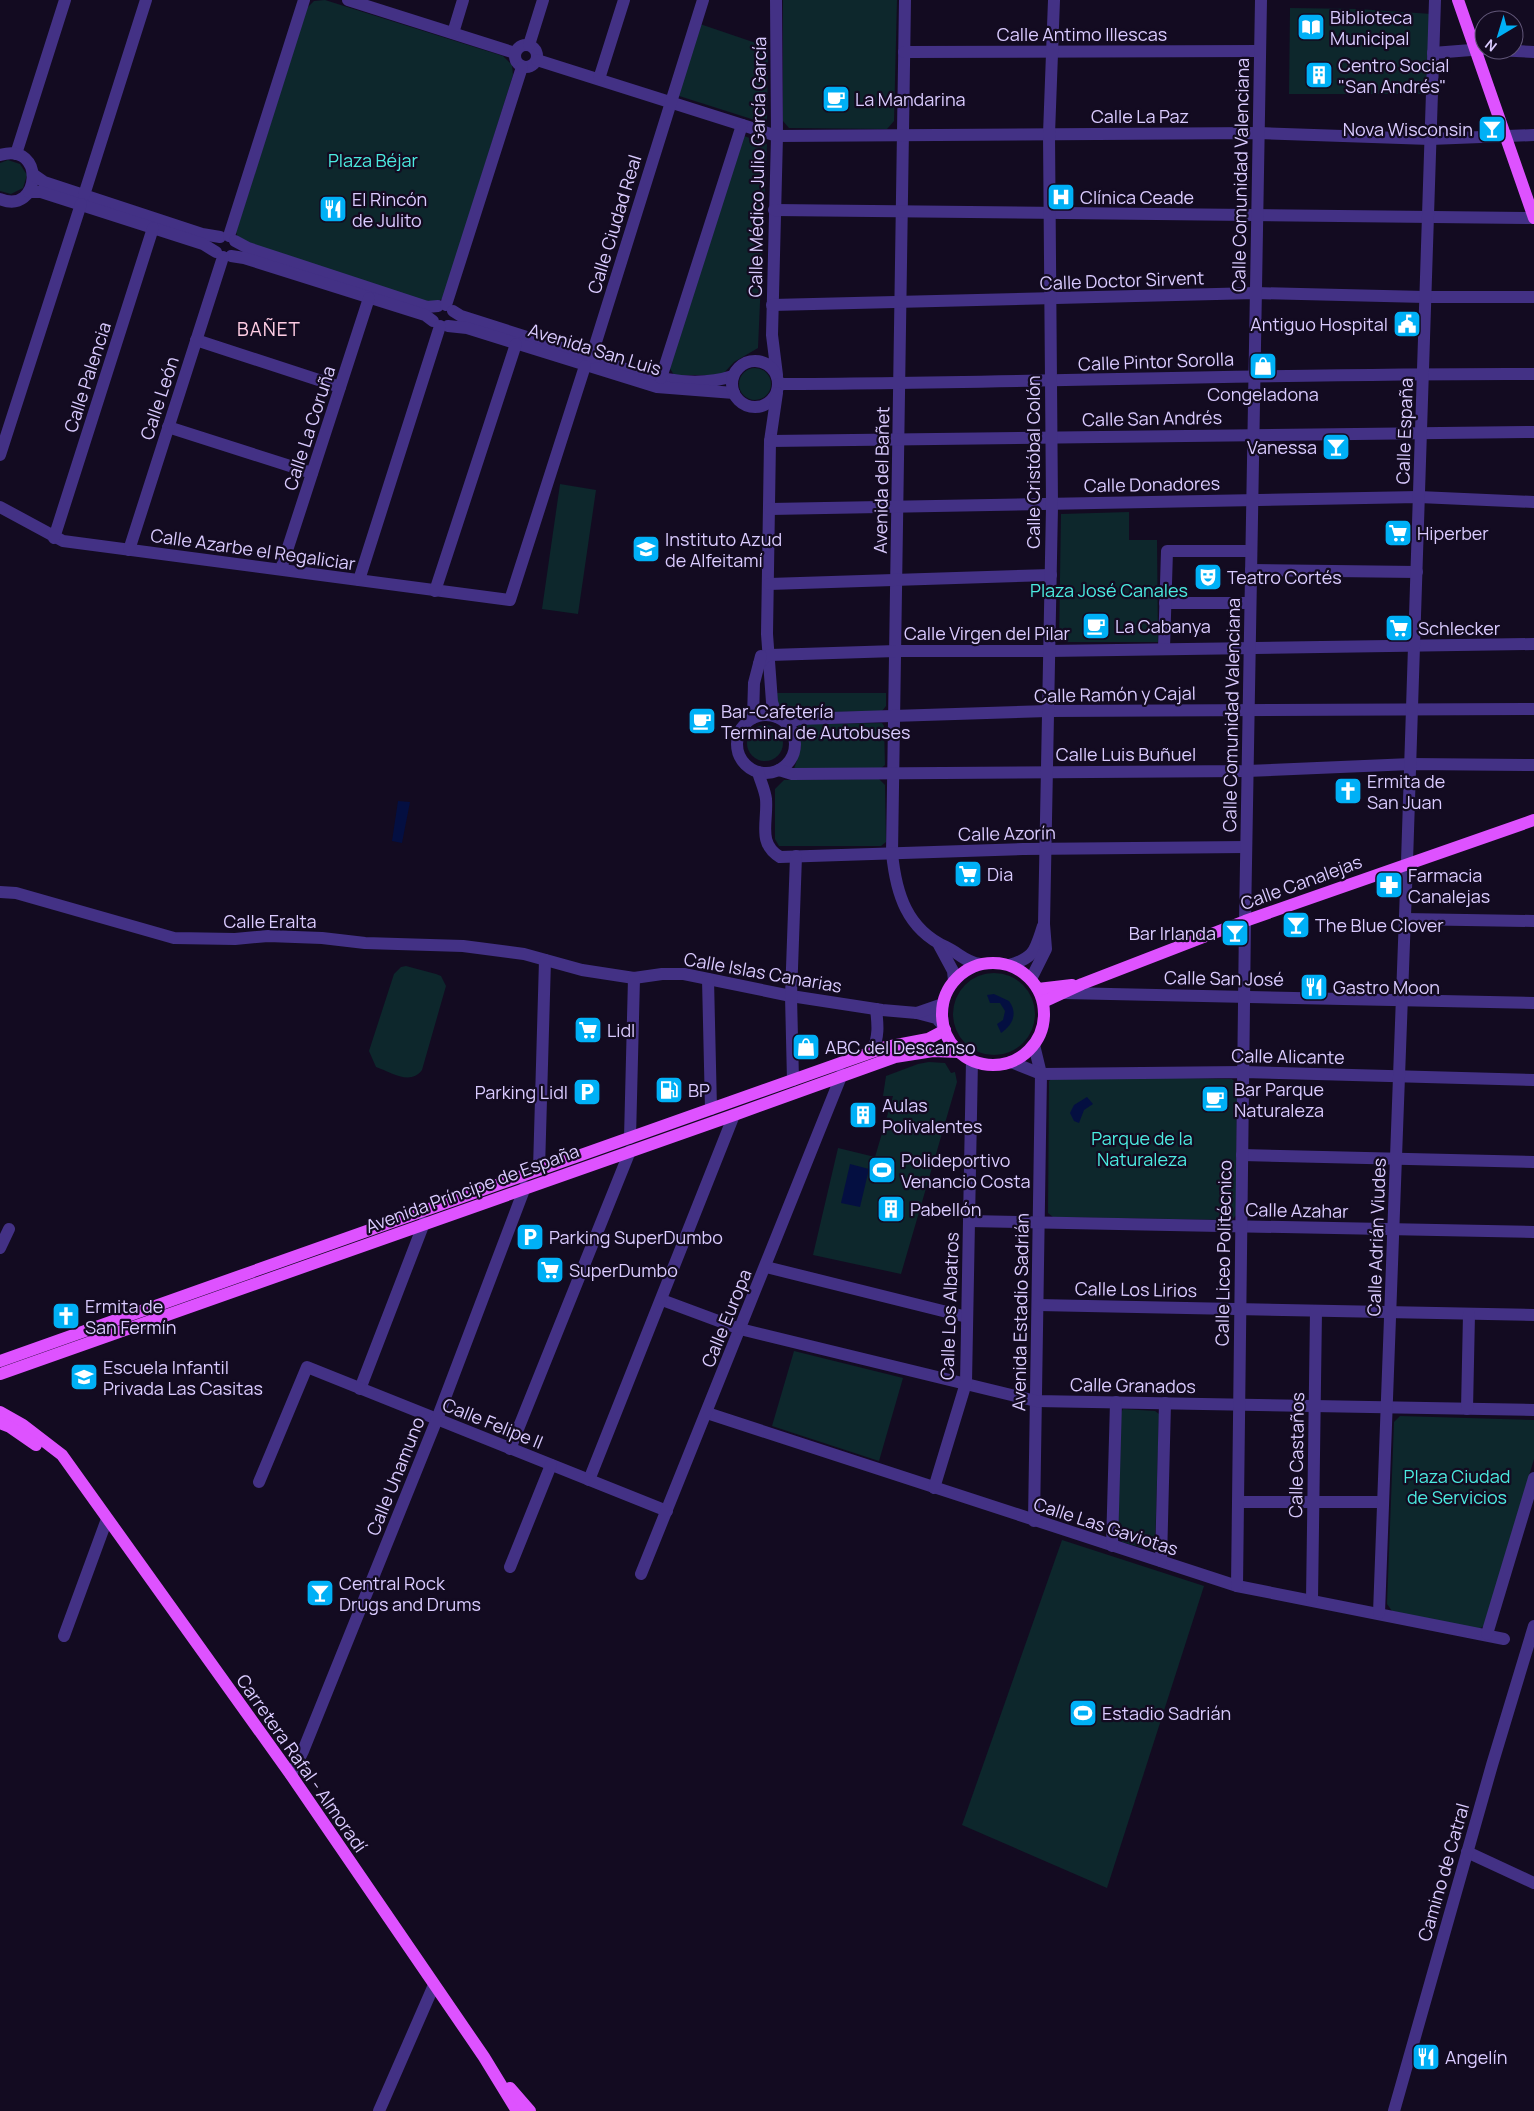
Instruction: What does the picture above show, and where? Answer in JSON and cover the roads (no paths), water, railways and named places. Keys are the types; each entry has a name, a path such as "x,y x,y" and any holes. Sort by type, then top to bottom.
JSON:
{"main road":[{"path":"1458,0 1474,37"},
{"path":"1482,60 1503,135 1534,218"},
{"name":"Calle Canalejas","path":"1043,1002 1082,984 1244,921 1408,862 1534,820"},
{"path":"995,962 1009,965 1035,984 1043,1002 1043,1025 1034,1045 1024,1055 1011,1062 991,1065 972,1060 960,1052 944,1027 943,1004 954,981 966,971 980,964 995,962"},
{"name":"Calle Canalejas","path":"1035,984 1082,984"},
{"name":"Avenida Príncipe de España","path":"0,1361 540,1168 886,1047 928,1039 944,1027"},
{"name":"Avenida Príncipe de España","path":"0,1374 525,1187 734,1115 842,1074 908,1054 933,1051 960,1052"},
{"name":"Carretera Rafal - Almoradí","path":"0,1412 23,1424 62,1455 291,1775 484,2057 516,2111"},
{"name":"Carretera Rafal - Almoradí","path":"0,1423 10,1427 54,1459 88,1492"},
{"name":"Carretera Rafal - Almoradí","path":"484,2057 530,2111"}],"street":[{"path":"16,154 66,0"},
{"path":"0,455 146,0"},
{"path":"228,238 236,250 223,255 215,244 228,238 304,0"},
{"path":"348,0 515,53"},
{"path":"453,33 464,0"},
{"path":"529,45 544,0"},
{"path":"599,79 624,0"},
{"name":"Calle Ciudad Real","path":"510,600 703,0"},
{"name":"Calle Médico Julio García García","path":"776,0 777,136 772,335 777,384 770,436 767,634 772,702 782,720"},
{"name":"Avenida del Bañet","path":"905,0 901,383 892,853 897,890 910,917 939,945 954,971 954,981"},
{"name":"Calle Cristóbal Colón","path":"1035,984 1046,949 1044,924 1045,849 1052,504 1049,134 1054,0"},
{"name":"Calle Comunidad Valenciana","path":"1244,921 1261,0"},
{"name":"Calle España","path":"1408,862 1435,0"},
{"path":"529,45 536,51 537,60 531,67 522,67 515,62 515,53 520,46 529,45"},
{"path":"1433,53 1474,49"},
{"name":"Calle Antimo Illescas","path":"904,52 1260,51"},
{"name":"Calle La Paz","path":"537,60 777,136 1258,133 1430,139 1534,135"},
{"path":"441,324 433,313 446,307 522,67"},
{"path":"661,378 742,125"},
{"path":"0,155 16,154 25,158 31,166 34,175 33,184 29,192 21,198 1,203"},
{"name":"Avenida San Luis","path":"34,175 44,182 82,200 153,228 203,244 223,255 244,258 425,315 441,324 462,327 516,344 661,378 715,382 733,376"},
{"name":"Avenida San Luis","path":"29,192 41,192 82,200 202,234 228,238 248,248 427,307 446,307 461,316 657,387 734,394"},
{"path":"774,210 1534,218"},
{"name":"Calle Palencia","path":"54,538 153,228"},
{"name":"Calle León","path":"128,550 223,255"},
{"name":"Calle Doctor Sirvent","path":"772,305 1256,293 1425,297 1534,297"},
{"name":"Calle La Coruña","path":"281,569 369,298"},
{"path":"441,324 454,319 446,307"},
{"path":"359,580 441,324"},
{"name":"Calle Médico Julio García García","path":"755,361 766,353 772,335"},
{"path":"196,340 340,387"},
{"path":"435,591 516,344"},
{"path":"755,361 764,363 777,384 764,406 756,408 739,401 734,394 732,385 733,376 746,363 755,361"},
{"name":"Calle Pintor Sorolla","path":"777,384 1050,382 1254,376 1534,374"},
{"name":"Calle Médico Julio García García","path":"756,408 766,415 770,436"},
{"path":"168,427 312,473"},
{"name":"Calle San Andrés","path":"770,436 900,438 1534,432"},
{"name":"Calle Donadores","path":"770,509 1419,497 1534,502"},
{"name":"Calle Azarbe el Regaliciar","path":"0,507 54,538 63,541 510,600"},
{"path":"1164,648 1167,551 1251,552"},
{"path":"1251,570 1416,572"},
{"path":"768,584 1050,575"},
{"path":"1165,603 1250,603"},
{"name":"Calle Médico Julio García García","path":"753,718 752,705 759,664 767,634"},
{"name":"Calle Virgen del Pilar","path":"770,655 896,651 1049,651 1534,644"},
{"path":"759,664 766,656 770,655"},
{"name":"Calle Ramón y Cajal","path":"782,720 1048,711 1534,710"},
{"path":"766,797 778,770 786,764 794,749 795,740 782,720 765,715 753,718 745,723 737,741 738,751 742,760 758,772 778,770"},
{"name":"Calle Luis Buñuel","path":"778,770 792,774 1247,771 1410,764 1534,765"},
{"path":"758,772 766,797"},
{"name":"Calle Azorín","path":"766,797 765,842 770,851 780,857 1045,849 1246,847"},
{"path":"792,1080 791,996 796,856"},
{"name":"Calle Adrián Viudes","path":"1379,1613 1408,862"},
{"name":"Calle Eralta","path":"0,892 16,893 174,938 235,939 268,936 322,938 365,943 463,946 524,954 544,960"},
{"path":"1405,919 1534,922"},
{"name":"Calle Liceo Politécnico","path":"1237,1586 1244,921"},
{"name":"Calle Cristóbal Colón","path":"1009,965 1023,961 1032,955 1037,947 1044,924"},
{"name":"Avenida del Bañet","path":"939,945 947,948 964,960 980,964"},
{"path":"540,1168 544,960"},
{"name":"Calle Islas Canarias","path":"544,960 582,970 634,978 662,974 684,974 791,996 876,1009 917,1013 936,1018 944,1027"},
{"path":"630,1138 634,978"},
{"path":"708,979 711,1109"},
{"name":"Calle San José","path":"1064,993 1244,995 1534,1003"},
{"name":"Calle Islas Canarias","path":"917,1013 943,1004"},
{"path":"872,1052 877,1042 876,1009"},
{"name":"Avenida Estadio Sadrián","path":"1034,1045 1041,1074 1034,1521"},
{"name":"Calle Los Albatros","path":"934,1488 966,1383 972,1060"},
{"path":"1011,1062 1041,1074"},
{"name":"Calle Alicante","path":"1041,1074 1243,1072 1534,1080"},
{"name":"Calle Europa","path":"641,1574 842,1074"},
{"path":"589,1480 734,1115"},
{"path":"510,1448 630,1151"},
{"path":"1242,1155 1534,1162"},
{"name":"Calle Unamuno","path":"291,1775 303,1751 437,1419 525,1187"},
{"name":"Calle Azahar","path":"969,1221 1534,1232"},
{"path":"360,1389 424,1223"},
{"path":"0,1248 8,1229"},
{"path":"766,1267 967,1317"},
{"name":"Calle Granados","path":"662,1300 740,1329 1036,1401 1534,1410"},
{"name":"Calle Los Lirios","path":"1038,1305 1534,1315"},
{"name":"Calle Castaños","path":"1312,1600 1316,1310"},
{"path":"1466,1408 1468,1314"},
{"name":"Calle Felipe II","path":"259,1482 307,1367 667,1511"},
{"path":"1112,1546 1116,1402"},
{"path":"1161,1561 1164,1403"},
{"name":"Calle Las Gaviotas","path":"707,1413 1237,1586 1487,1634 1504,1639"},
{"path":"510,1566 551,1465"},
{"path":"1487,1634 1534,1478"},
{"path":"1238,1502 1383,1502"},
{"path":"64,1636 107,1519"},
{"name":"Camino de Catral","path":"1394,2111 1467,1852 1532,1644 1534,1626"},
{"path":"1467,1852 1534,1883"},
{"path":"379,2111 434,1985"}],"place":[{"name":"Biblioteca Municipal","path":"1311,27"},
{"name":"Centro Social \"San Andrés\"","path":"1319,75"},
{"name":"La Mandarina","path":"836,99"},
{"name":"Nova Wisconsin","path":"1492,129"},
{"name":"Clínica Ceade","path":"1061,197"},
{"name":"El Rincón de Julito","path":"333,209"},
{"name":"Antiguo Hospital","path":"1407,324"},
{"name":"Congeladona","path":"1263,366"},
{"name":"Vanessa","path":"1336,447"},
{"name":"Hiperber","path":"1398,533"},
{"name":"Instituto Azud de Alfeitamí","path":"646,549"},
{"name":"Teatro Cortés","path":"1208,577"},
{"name":"La Cabanya","path":"1096,626"},
{"name":"Schlecker","path":"1399,628"},
{"name":"Bar-Cafetería Terminal de Autobuses","path":"702,721"},
{"name":"Ermita de San Juan","path":"1348,791"},
{"name":"Dia","path":"968,874"},
{"name":"Farmacia Canalejas","path":"1389,885"},
{"name":"The Blue Clover","path":"1296,925"},
{"name":"Bar Irlanda","path":"1235,933"},
{"name":"Gastro Moon","path":"1314,987"},
{"name":"Lidl","path":"588,1030"},
{"name":"ABC del Descanso","path":"806,1047"},
{"name":"BP","path":"669,1090"},
{"name":"Parking Lidl","path":"587,1092"},
{"name":"Bar Parque Naturaleza","path":"1215,1099"},
{"name":"Aulas Polivalentes","path":"863,1115"},
{"name":"Polideportivo Venancio Costa","path":"882,1170"},
{"name":"Pabellón","path":"891,1209"},
{"name":"Parking SuperDumbo","path":"530,1237"},
{"name":"SuperDumbo","path":"550,1270"},
{"name":"Ermita de San Fermín","path":"66,1316"},
{"name":"Escuela Infantil Privada Las Casitas","path":"84,1377"},
{"name":"Central Rock Drugs and Drums","path":"320,1593"},
{"name":"Estadio Sadrián","path":"1083,1713"},
{"name":"Angelín","path":"1426,2057"}],"district":[{"name":"BAÑET","path":"269,329"}],"park label":[{"name":"Plaza Béjar","path":"373,160"},
{"name":"Plaza José Canales","path":"1109,590"},
{"name":"Parque de la Naturaleza","path":"1142,1148"},
{"name":"Plaza Ciudad de Servicios","path":"1457,1486"}]}
